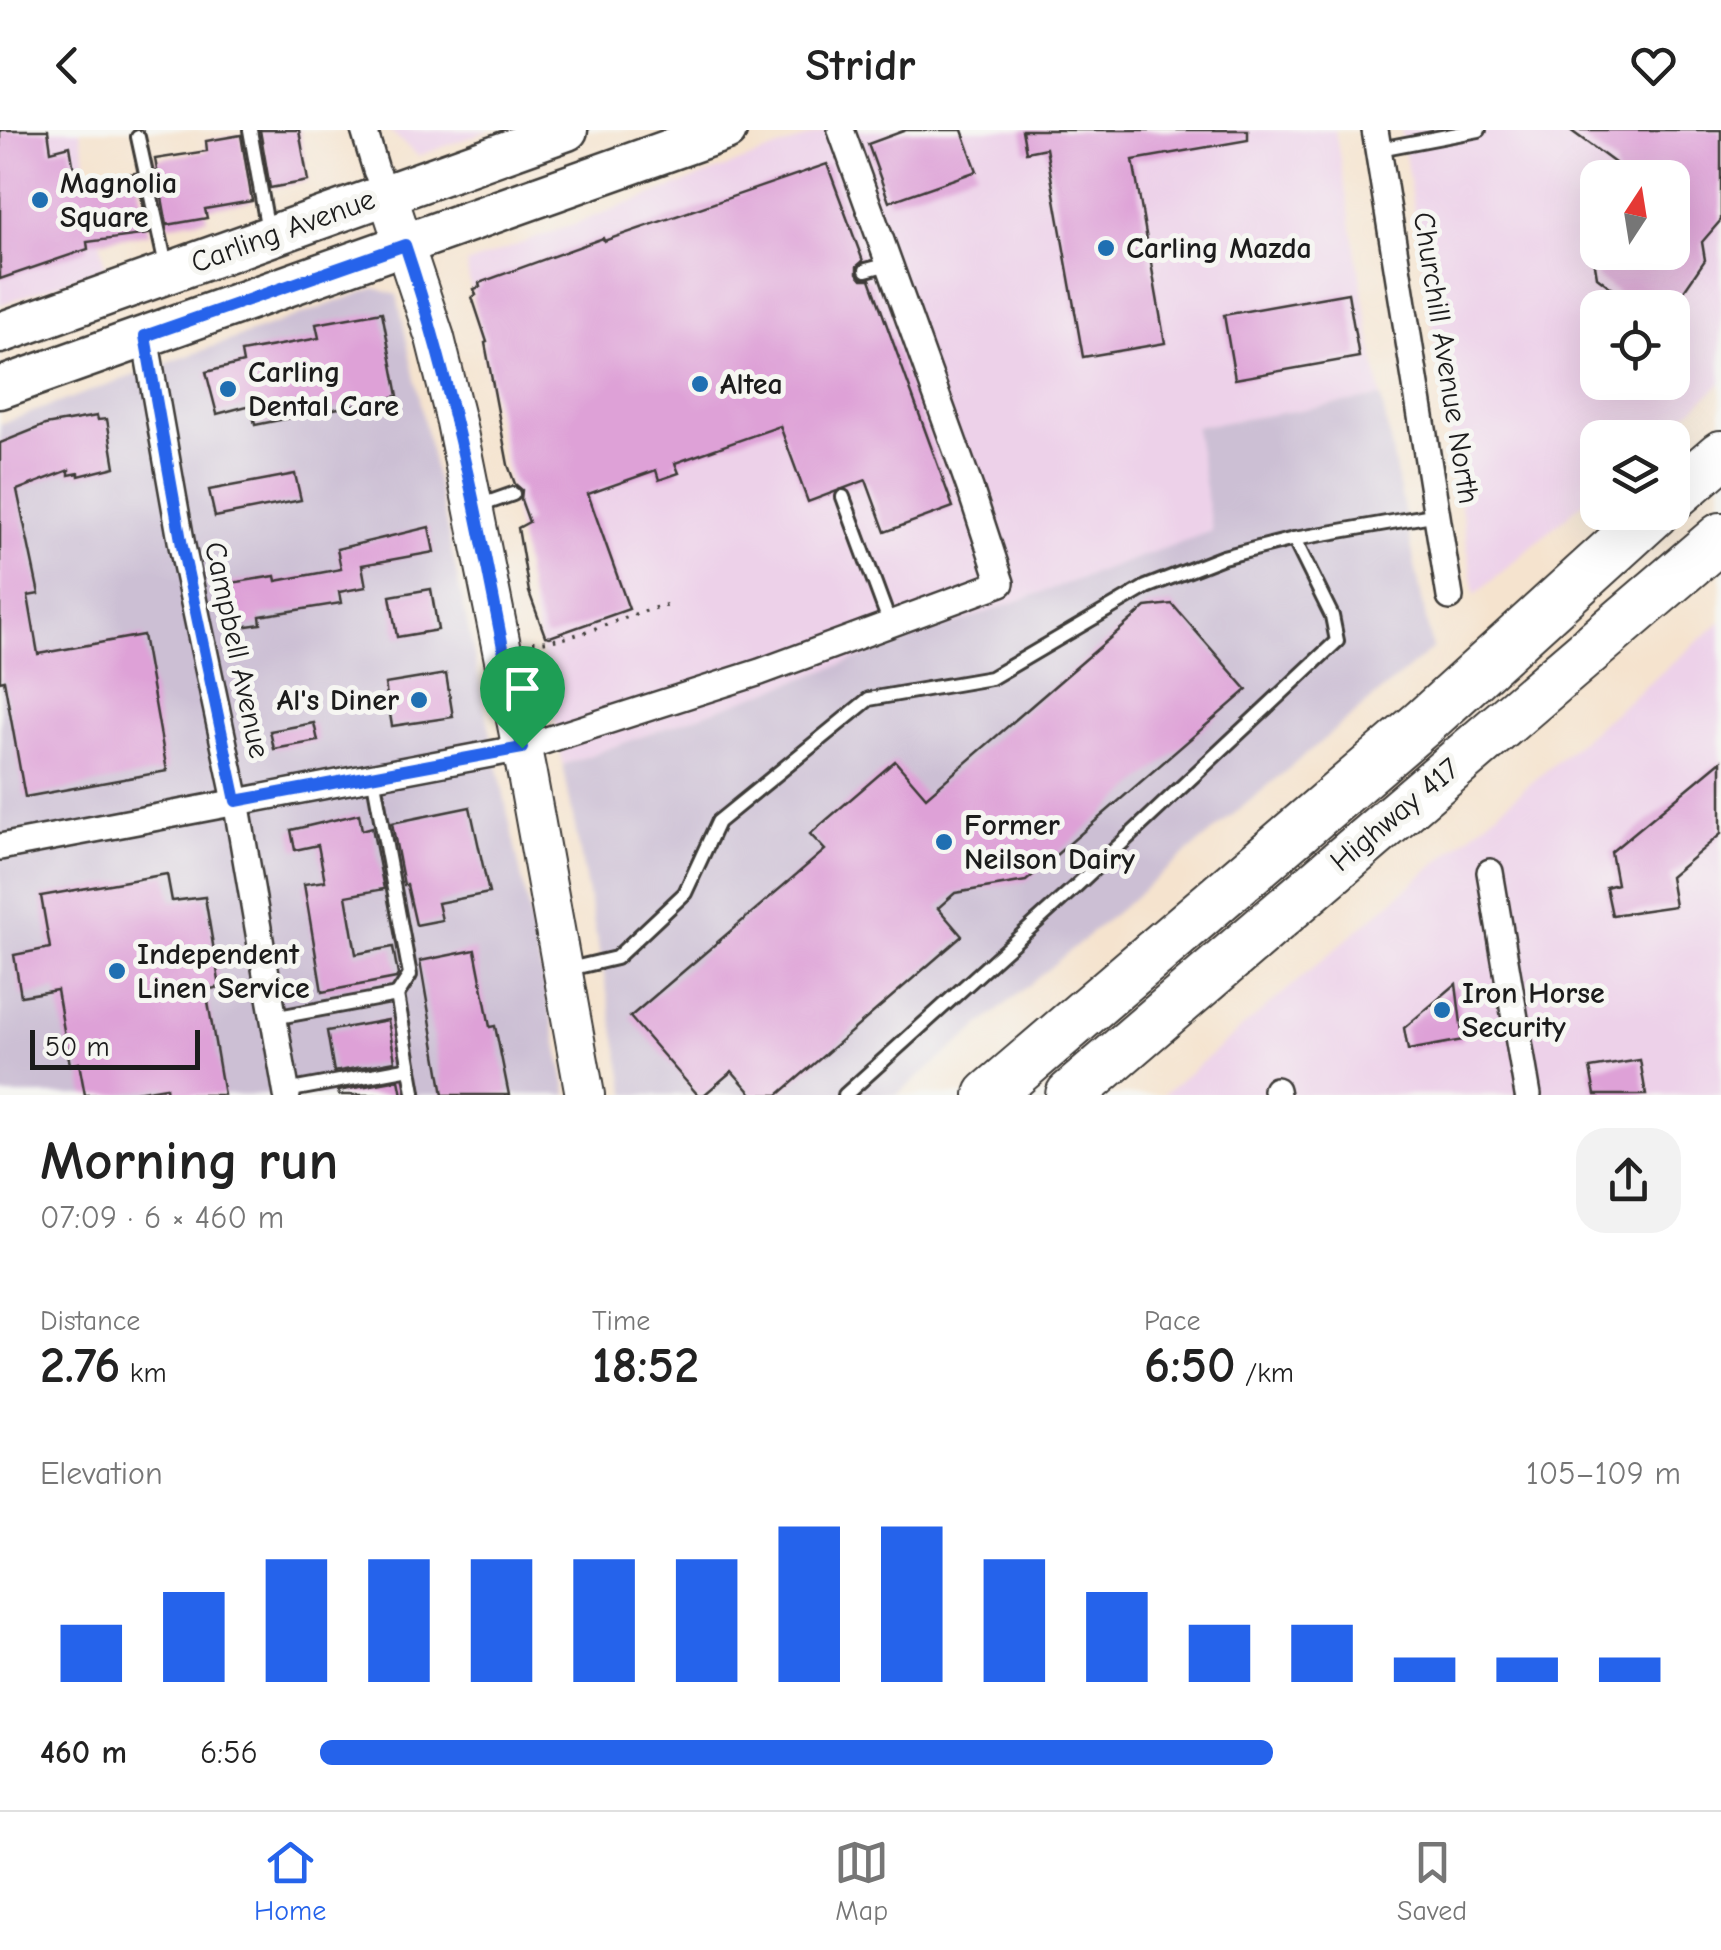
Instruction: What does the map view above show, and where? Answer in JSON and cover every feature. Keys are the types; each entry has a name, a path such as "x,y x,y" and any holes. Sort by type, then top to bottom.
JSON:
{"highway":[{"path":"1690,482 1721,455"},
{"path":"989,1095 1423,723 1636,530"},
{"name":"Highway 417","path":"1070,1095 1721,536"}],"main road":[{"name":"Carling Avenue","path":"0,333 60,301 168,272 567,130"},
{"name":"Carling Avenue","path":"0,388 726,130"}],"street":[{"path":"364,130 435,338 474,508 585,1095"},
{"path":"0,847 522,748 730,682 1001,582 878,267 841,130"},
{"name":"Churchill Avenue North","path":"1378,140 1450,597"},
{"name":"Campbell Avenue","path":"145,336 182,546 236,801 286,1093"},
{"path":"1490,872 1528,1095"}],"lane":[{"path":"250,130 269,236"},
{"path":"1378,140 1479,130"},
{"path":"138,137 168,272"},
{"path":"474,508 513,494"},
{"path":"844,497 890,624"},
{"path":"563,970 616,958 686,893 718,822 870,699 991,678 1146,588 1222,557 1294,539 1438,514"},
{"path":"845,1095 1074,888 1337,641 1332,616 1294,539"},
{"path":"373,776 410,975 397,994 414,1092"},
{"path":"273,1018 397,994"},
{"path":"286,1093 410,1068"}],"path":[{"path":"533,642 550,642 643,609 671,604"}],"shaded area":[{"name":"Magnolia Square","path":"0,130 80,130 105,267 0,305"},
{"path":"389,130 490,130 418,156"},
{"path":"827,130 1335,130 1381,397 1196,427 1213,531 563,765 466,264"},
{"path":"1401,130 1721,130 1721,384 1679,420 1580,420 1580,505 1475,595"},
{"path":"375,288 397,295 568,1095 0,1095 0,424"},
{"path":"1381,397 1432,649 897,1095 627,1095 563,765 1212,531 1195,427"},
{"path":"1721,622 1721,1095 1163,1095"}],"building":[{"name":"Magnolia Square","path":"0,130 48,130 51,151 70,146 76,182 136,173 149,234 87,242 88,249 0,279"},
{"path":"260,130 299,130 308,181 270,188"},
{"path":"906,130 962,130 977,171 889,202 868,144"},
{"name":"Carling Mazda","path":"1022,130 1248,130 1248,140 1133,160 1165,343 1083,357 1046,148 1026,152"},
{"path":"1570,130 1721,130 1721,220 1702,242 1705,260 1684,290 1614,290 1597,277 1596,270 1690,270 1690,160 1611,160"},
{"path":"241,135 252,201 205,209 207,218 167,225 155,159 207,151 206,141"},
{"name":"Altea","path":"827,164 863,261 857,266 857,273 862,279 870,279 953,507 885,532 866,480 808,502 780,426 675,463 679,473 659,480 656,470 588,494 629,609 545,636 529,592 518,528 529,522 521,500 522,490 515,484 508,465 487,342 472,297 476,295 474,289 480,287 479,283 603,238 604,241"},
{"path":"1348,293 1359,357 1235,379 1224,315"},
{"path":"382,312 398,396 255,425 251,405 217,414 206,372 243,363 241,352 319,338 316,324"},
{"path":"97,416 98,420 107,419 115,467 79,476 69,475 69,470 17,490 39,594 28,596 38,654 143,635 167,771 25,797 4,680 0,681 0,443 45,425"},
{"path":"295,474 301,500 215,517 209,490"},
{"path":"429,527 434,552 362,565 366,587 339,592 341,603 260,616 261,624 233,628 225,584 275,576 276,581 341,569 337,549"},
{"path":"431,589 438,630 397,637 390,596"},
{"name":"Former Neilson Dairy","path":"1172,604 1247,690 1026,881 955,893 938,908 962,936 778,1095 753,1095 732,1071 704,1095 698,1095 630,1017 825,850 810,834 895,761 926,797 1146,607"},
{"name":"Al's Diner","path":"446,674 453,717 392,726 385,684"},
{"path":"314,723 318,741 274,749 270,731"},
{"path":"1721,761 1721,834 1670,877 1675,906 1612,915 1606,887 1617,884 1611,852"},
{"path":"470,807 489,893 438,903 442,920 416,925 392,823"},
{"path":"359,814 362,830 372,827 384,889 346,896 356,954 393,947 398,975 322,992 304,884 325,881 318,845 295,850 291,830"},
{"name":"Independent Linen Service","path":"167,874 172,901 205,897 220,987 206,990 224,1095 167,1095 166,1087 118,1095 85,1095 79,1063 70,1065 57,990 21,996 14,955 50,948 41,896"},
{"path":"475,950 509,1095 443,1095 420,961"},
{"name":"Iron Horse Security","path":"1456,984 1463,1040 1408,1050 1404,1028"},
{"path":"388,1020 395,1061 334,1072 327,1031"},
{"path":"1640,1060 1646,1095 1595,1095 1590,1068"},
{"path":"399,1080 402,1095 339,1095 338,1091"}],"place":[{"name":"Magnolia Square","path":"40,200"},
{"name":"Carling Mazda","path":"1106,248"},
{"name":"Altea","path":"700,384"},
{"name":"Carling Dental Care","path":"228,389"},
{"name":"Al's Diner","path":"419,700"},
{"name":"Former Neilson Dairy","path":"944,842"},
{"name":"Independent Linen Service","path":"117,971"},
{"name":"Iron Horse Security","path":"1442,1010"}],"route":[{"path":"405,245 435,338 456,422 522,748 236,801 182,546 145,336 405,245"}]}
